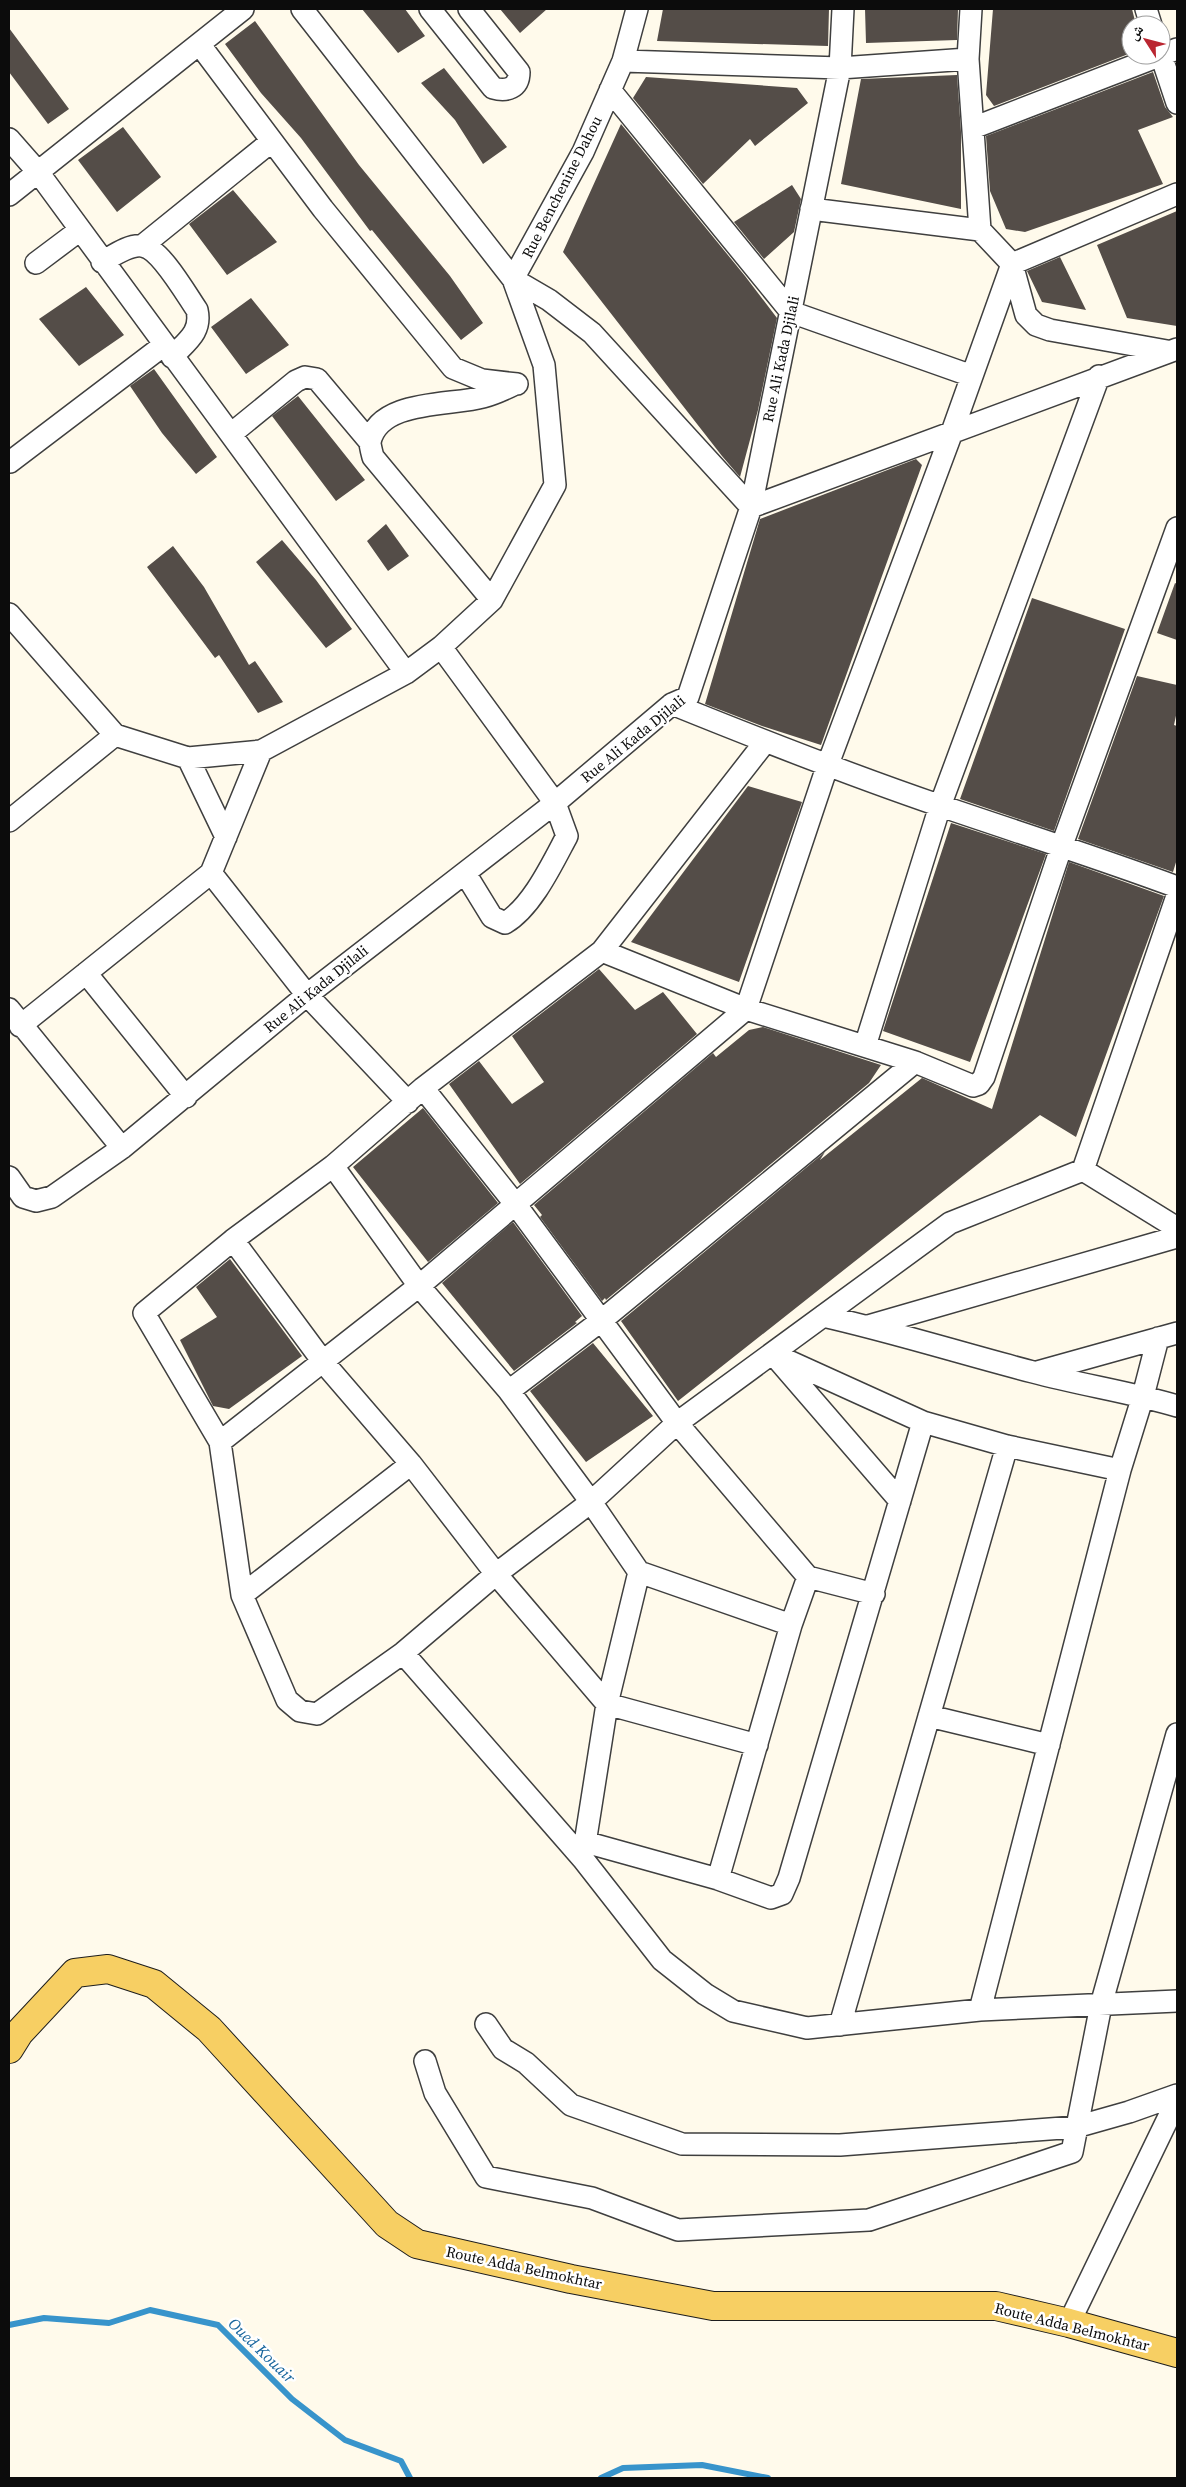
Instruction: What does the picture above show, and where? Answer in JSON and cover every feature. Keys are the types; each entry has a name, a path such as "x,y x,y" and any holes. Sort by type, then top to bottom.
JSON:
{"main road":[{"name":"Route Adda Belmokhtar","path":"9,2049 19,2033 75,1973 108,1969 154,1984 209,2029 387,2224 417,2244 571,2279 713,2306 996,2306 1069,2323 1177,2353"}],"street":[{"path":"9,195 243,9"},
{"path":"11,622 115,735 188,758 261,751 406,673 441,647 492,600 555,485 544,365 513,279 302,9"},
{"path":"430,9 493,88 504,92 511,89 519,79 519,72 469,9"},
{"name":"Rue Benchenine Dahou","path":"513,279 583,152 623,61 637,9"},
{"name":"Rue Ali Kada Djilali","path":"9,1177 23,1197 36,1201 52,1197 122,1148 186,1097 307,994 555,802 672,704 688,697 751,507 840,68 843,9"},
{"path":"971,9 968,59 980,230 1012,264 1026,315 1036,325 1050,330 1175,351"},
{"path":"200,44 323,209 453,368 482,380 516,384"},
{"path":"623,61 840,68 968,59"},
{"path":"973,128 1135,65"},
{"path":"1169,65 1177,103"},
{"path":"610,90 792,312 972,376"},
{"path":"9,139 38,172 102,262 406,673"},
{"path":"142,246 272,141"},
{"path":"220,1442 324,1363 419,1286 746,1009 828,764 952,432 1012,264 1177,194"},
{"path":"811,209 980,230"},
{"path":"36,263 80,230"},
{"path":"9,460 10,462 195,332 200,321 197,310 154,250 142,246 131,247 102,262"},
{"path":"513,279 549,300 592,333 751,507 1099,376 1175,351"},
{"path":"370,442 377,428 390,416 406,409 483,397 516,384 544,365"},
{"path":"864,1046 940,806 1099,376"},
{"path":"231,434 296,381 305,377 317,379 370,442 372,457 492,600"},
{"path":"602,951 746,1009 915,1062 973,1086 979,1084 984,1077 1062,845 1177,528"},
{"path":"441,647 555,802 567,836 550,867 518,915 505,923 492,917 464,872"},
{"path":"672,704 765,742 940,806 1062,845 1177,887"},
{"path":"9,821 115,735"},
{"path":"765,742 602,951 415,1095 333,1166 233,1240 144,1313 220,1442 242,1596 287,1700 300,1712 317,1714 403,1653 496,1574 591,1502 677,1423 950,1223 1083,1170 1177,896"},
{"path":"122,1148 15,1017 86,973 211,873 261,751"},
{"path":"188,758 226,837"},
{"path":"211,873 307,994 415,1095 516,1204 677,1423 808,1576 874,1594"},
{"path":"86,973 186,1097"},
{"path":"508,1391 602,1320 915,1062"},
{"path":"333,1166 419,1286 508,1391 591,1502 639,1572 791,1625"},
{"path":"1083,1170 1177,1228"},
{"path":"868,1326 1177,1237"},
{"path":"233,1240 324,1363 411,1464 496,1574 607,1704 757,1746"},
{"path":"823,1316 868,1326 1034,1373 1144,1396 1177,1406"},
{"path":"1034,1373 1168,1336"},
{"path":"980,2010 1120,1470 1144,1396 1168,1336"},
{"path":"773,1354 923,1422 1007,1446 1120,1470"},
{"path":"773,1354 900,1501"},
{"path":"584,1850 718,1879 771,1898 782,1894 789,1878 874,1594 923,1422"},
{"path":"840,2025 1007,1446"},
{"path":"242,1596 411,1464"},
{"path":"584,1850 607,1704 639,1572"},
{"path":"718,1879 791,1625 808,1576"},
{"path":"403,1653 584,1850 662,1960 704,1994 733,2011 807,2028 980,2010 1177,2001"},
{"path":"929,1716 1048,1745"},
{"path":"425,2061 435,2093 486,2177 592,2198 678,2230 869,2220 1072,2152 1101,2004 1177,1734"},
{"path":"486,2024 503,2049 526,2063 571,2105 682,2144 840,2145 1076,2127 1129,2112 1177,2095"},
{"path":"1069,2323 1177,2100"}],"building":[{"path":"362,9 405,9 425,36 398,53"},
{"path":"500,9 547,9 520,33"},
{"path":"663,9 829,9 828,46 657,41"},
{"path":"865,9 958,9 957,40 866,43"},
{"path":"993,9 1132,9 1134,15 1121,15 1121,57 994,106 986,95"},
{"path":"255,21 359,165 450,276 483,323 461,340 372,230 370,231 301,138 261,93 225,44"},
{"path":"9,28 69,109 48,124 9,72"},
{"path":"444,68 507,147 483,164 455,120 421,83"},
{"path":"1153,72 1165,107 1173,117 1138,130 1163,184 1025,232 1006,229 990,191 986,136"},
{"path":"957,75 961,132 961,209 841,184 861,79"},
{"path":"646,77 797,88 808,103 755,146 750,139 703,184 633,98"},
{"path":"621,124 777,318 758,410 740,477 563,252"},
{"path":"123,127 161,177 117,212 78,160"},
{"path":"792,185 801,199 794,232 764,259 734,222"},
{"path":"233,190 277,242 227,275 189,224"},
{"path":"1177,211 1177,326 1127,318 1097,245"},
{"path":"1060,257 1086,310 1042,302 1027,271"},
{"path":"86,287 124,335 79,366 39,319"},
{"path":"251,298 289,345 246,374 211,327"},
{"path":"154,369 217,457 196,474 162,433 130,386"},
{"path":"298,396 365,480 336,501 272,416"},
{"path":"916,459 922,465 821,745 762,726 705,704 760,519"},
{"path":"386,524 409,556 388,571 367,541"},
{"path":"282,540 316,580 352,629 326,648 256,562"},
{"path":"173,546 204,587 249,665 255,661 283,702 258,713 219,655 215,658 147,567"},
{"path":"1175,583 1177,584 1177,640 1157,633"},
{"path":"1032,598 1125,629 1054,831 960,799"},
{"path":"1137,676 1177,685 1177,711 1174,725 1177,726 1177,859 1173,872 1078,839"},
{"path":"748,786 802,802 739,982 631,942"},
{"path":"951,823 1046,854 970,1062 883,1031"},
{"path":"1069,862 1164,896 1076,1137 1040,1115 678,1401 621,1321 825,1152 820,1160 922,1078 992,1109"},
{"path":"599,969 635,1010 663,992 697,1034 520,1184 449,1084 479,1061 512,1104 544,1082 512,1036"},
{"path":"763,1027 881,1065 869,1083 606,1300 605,1298 602,1301 540,1217 542,1215 534,1205 713,1053 716,1057 749,1030"},
{"path":"423,1108 498,1203 428,1262 353,1167"},
{"path":"513,1222 582,1316 575,1322 577,1323 514,1371 442,1283"},
{"path":"230,1259 302,1356 229,1409 213,1406 180,1340 217,1317 196,1287"},
{"path":"593,1343 653,1416 586,1462 530,1391"}],"waterway":[{"name":"Oued Kouair","path":"9,2325 44,2318 109,2323 150,2310 218,2325 292,2399 345,2440 401,2461 410,2478"},
{"name":"Oued Kouair","path":"601,2478 623,2468 702,2465 768,2478"}]}
